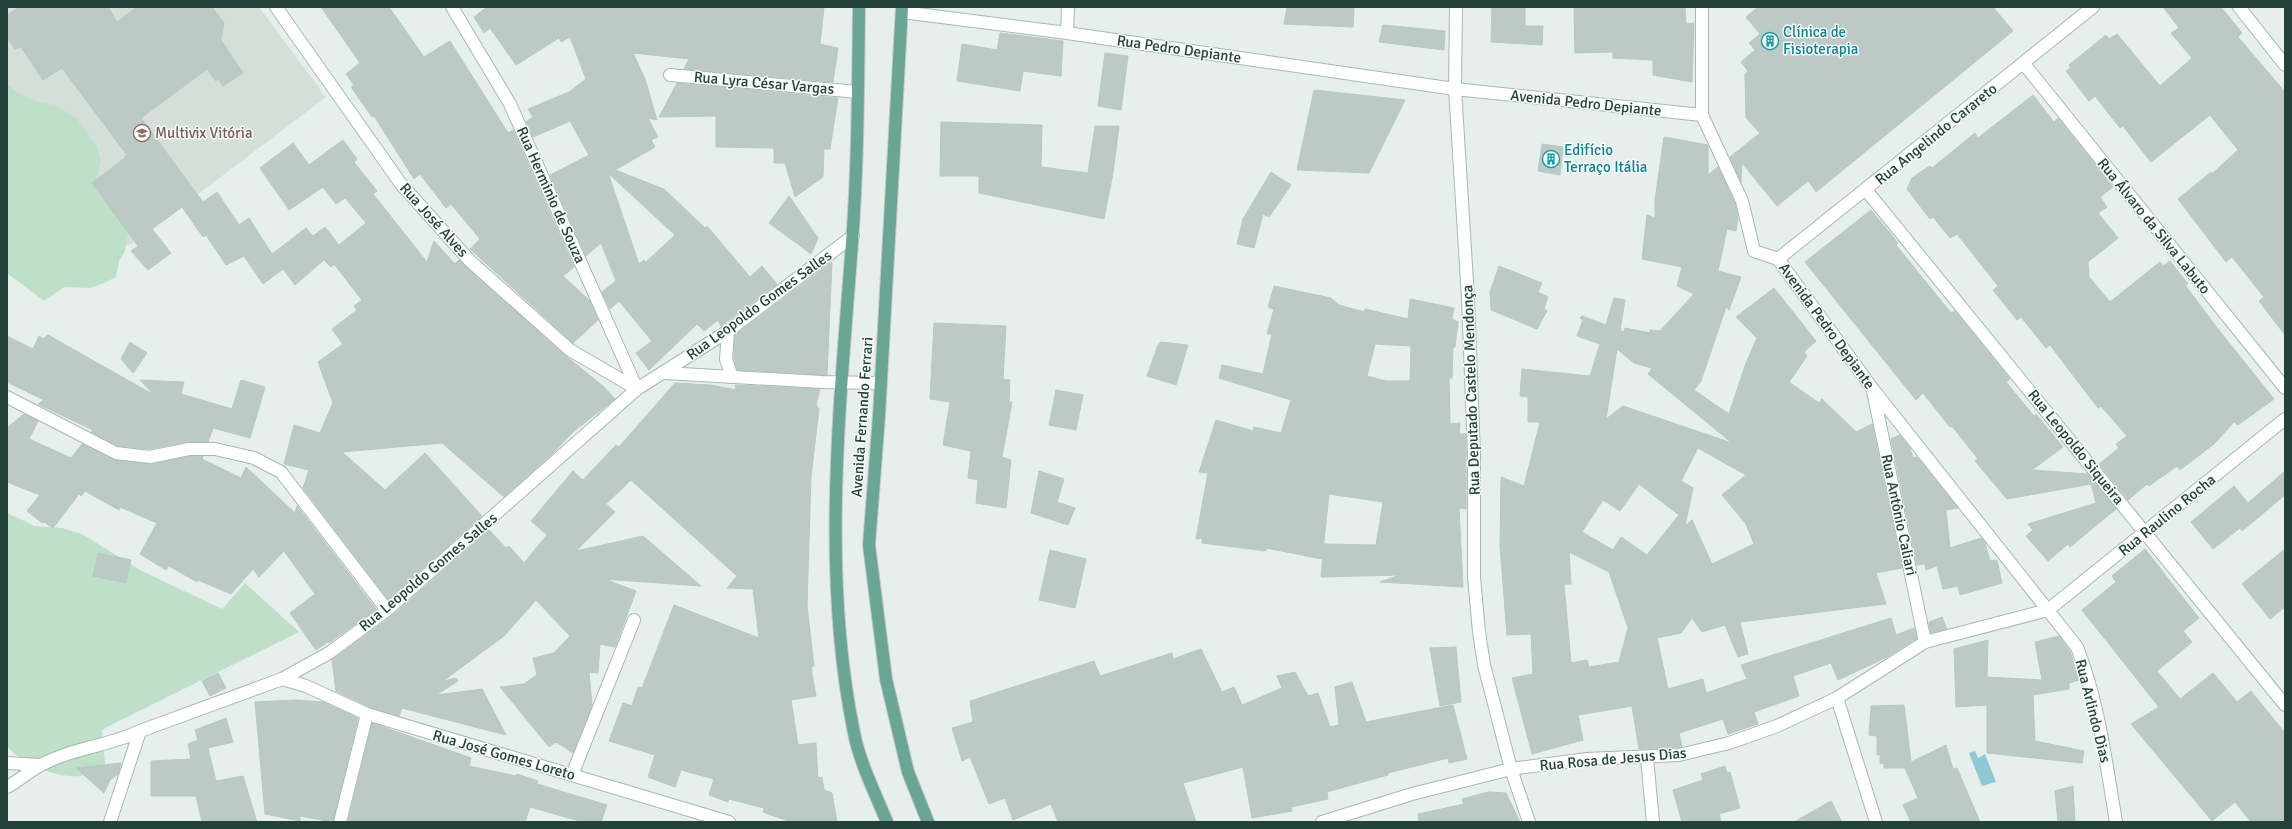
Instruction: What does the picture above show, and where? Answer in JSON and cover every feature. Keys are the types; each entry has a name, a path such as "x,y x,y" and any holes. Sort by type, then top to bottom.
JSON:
{"main road":[{"name":"Avenida Fernando Ferrari","path":"859,7 858,92 853,236 842,382 835,558 842,654 854,735 868,778 887,822"},
{"name":"Avenida Fernando Ferrari","path":"902,9 870,552 886,679 908,772 928,822"}],"street":[{"name":"Rua José Alves","path":"276,7 401,184 470,262 570,350 637,389"},
{"name":"Rua Herminio de Souza","path":"452,7 510,104 637,389"},
{"path":"1067,33 1068,7"},
{"name":"Rua Deputado Castelo Mendonça","path":"1456,7 1455,89 1468,298 1474,446 1474,577 1478,632 1484,665 1511,769 1529,822"},
{"path":"1702,7 1702,114"},
{"name":"Rua Angelindo Carareto","path":"1778,259 2024,64 2093,7"},
{"path":"2239,7 2285,65"},
{"name":"Rua Pedro Depiante","path":"902,9 1455,89"},
{"name":"Rua Álvaro da Silva Labuto","path":"2024,64 2285,388"},
{"name":"Rua Lyra César Vargas","path":"670,75 858,92"},
{"name":"Avenida Pedro Depiante","path":"1455,89 1702,114 1742,201 1754,251 1778,259 1872,388 2048,610"},
{"name":"Rua Leopoldo Siqueira","path":"1866,190 2285,705"},
{"name":"Rua Leopoldo Gomes Salles","path":"40,765 85,748 120,741 140,731 282,679 329,653 388,610 637,389 665,373 728,331 853,236"},
{"path":"728,331 726,350 732,377"},
{"name":"Rua Leopoldo Gomes Salles","path":"665,373 842,382"},
{"path":"842,382 880,383"},
{"name":"Rua Antônio Caliari","path":"1872,388 1925,642"},
{"path":"7,397 116,453 150,457 189,449 215,449 254,458 281,472 388,610"},
{"name":"Rua Raulino Rocha","path":"2048,610 2285,419"},
{"name":"Rua Rosa de Jesus Dias","path":"1322,822 1412,794 1511,769 1586,759 1647,758 1679,755 1728,743 1777,726 1837,698 1925,642 2048,610"},
{"name":"Rua Arlindo Dias","path":"2048,610 2077,647 2086,672 2105,754 2116,822"},
{"path":"572,775 634,620"},
{"name":"Rua José Gomes Loreto","path":"282,679 306,686 367,714 729,822"},
{"path":"1837,698 1876,822"},
{"path":"340,822 367,714"},
{"path":"110,822 140,731"},
{"path":"1647,758 1653,822"},
{"path":"7,763 40,765"},
{"path":"7,787 40,765"}],"shaded area":[{"name":"Multivix Vitória","path":"7,7 259,7 326,97 135,242 104,256 7,170"}],"green space":[{"path":"7,84 21,95 41,103 56,105 77,119 97,146 101,162 95,182 130,218 125,251 119,261 116,277 90,288 64,287 44,301 7,273"},
{"path":"7,513 35,526 62,528 82,534 140,570 222,609 245,583 299,632 102,730 105,764 89,773 80,776 61,775 30,764 7,746"}],"water":[{"path":"1975,751 1978,758 1985,754 1996,782 1982,786 1969,753"}],"building":[{"path":"20,7 108,7 117,22 137,7 212,7 224,23 221,40 243,73 223,86 218,79 216,81 207,69 141,118 203,202 217,192 239,225 249,218 272,254 306,228 313,236 325,227 339,245 366,223 345,198 336,204 323,187 289,210 260,168 293,143 309,165 343,140 357,159 354,162 377,191 373,194 427,262 434,241 455,264 459,260 562,353 603,386 615,399 573,432 553,453 504,497 442,443 342,452 385,490 425,453 482,516 388,599 303,488 309,470 284,464 294,425 320,433 333,403 318,362 343,344 332,329 357,310 354,306 362,300 334,264 331,267 324,260 295,285 283,269 263,284 244,256 226,265 206,235 203,237 182,207 152,229 171,253 148,270 131,251 138,246 92,183 127,155 62,68 43,80 21,47 15,49 7,37 7,15"},
{"path":"321,7 389,7 424,57 450,41 508,133 513,130 574,267 563,276 590,301 598,320 573,343 470,249 480,239 451,204 446,208 420,174 414,179 374,116 372,117 351,87 354,85 346,74 360,63"},
{"path":"487,7 824,7 820,44 838,48 833,82 684,69 689,59 633,53 645,79 657,120 648,118 658,137 651,140 655,147 615,170 664,189 705,228 707,226 750,277 762,266 777,284 721,326 718,320 704,331 697,324 649,370 636,353 652,341 619,301 610,309 602,292 616,281 601,243 586,256 550,175 589,155 570,121 533,137 526,122 533,117 528,109 569,92 586,79 570,37 561,42 559,38 516,65 490,28 484,33 474,17","holes":["608,173 675,235 646,262 644,260 639,264"]},
{"path":"1287,7 1354,7 1353,27 1284,24"},
{"path":"1492,7 1525,7 1525,26 1543,26 1542,45 1491,42"},
{"path":"1574,7 1685,7 1686,24 1694,23 1692,82 1653,75 1653,60 1613,58 1613,52 1575,53"},
{"path":"1758,7 1993,7 2013,31 1816,192 1808,181 1777,206 1742,163 1741,182 1730,157 1760,133 1746,118 1745,74 1748,71 1741,62 1755,50 1749,43 1760,34 1746,17"},
{"path":"2163,7 2221,7 2242,33 2238,37 2285,92 2285,335 2259,301 2264,297 2232,257 2226,262 2178,199 2211,172 2212,174 2238,150 2210,115 2151,162 2123,126 2120,128 2095,96 2089,101 2066,71 2071,68 2069,65 2106,35 2109,39 2117,34 2160,86 2192,58 2171,33 2179,28"},
{"path":"1383,25 1445,31 1444,50 1379,42"},
{"path":"1000,33 1063,41 1061,76 1023,71 1020,91 957,81 962,44 997,50"},
{"path":"1105,53 1128,56 1121,110 1098,106"},
{"path":"677,83 838,98 830,149 824,149 823,177 795,197 785,163 774,163 774,148 716,147 716,116 659,117"},
{"path":"1314,90 1405,100 1369,173 1297,170"},
{"path":"2033,95 2054,122 2058,118 2113,187 2100,197 2107,207 2098,213 2118,238 2088,262 2089,277 2110,302 2160,262 2163,266 2170,261 2188,284 2185,285 2218,329 2274,399 2238,425 2234,422 2214,444 2180,470 2177,466 2149,486 2147,484 2128,500 2099,464 2119,448 2116,444 2127,436 2101,406 2098,408 2050,345 2046,348 2021,317 2017,320 1993,290 1998,286 1957,234 1950,238 1933,217 1930,219 1907,189 1912,178 1930,166 1932,168 1975,133 1978,138"},
{"path":"941,122 1042,125 1041,167 1088,173 1095,126 1119,126 1113,173 1104,219 979,193 979,176 940,176"},
{"path":"1664,137 1708,145 1708,175 1718,167 1735,203 1738,218 1736,231 1727,229 1718,271 1741,277 1729,310 1726,307 1701,381 1694,390 1729,414 1746,363 1757,338 1736,317 1774,288 1816,341 1804,352 1807,356 1789,382 1819,403 1822,399 1856,432 1872,424 1902,568 1876,573 1886,604 1740,622 1748,654 1738,657 1725,625 1702,632 1692,618 1681,633 1657,638 1668,689 1703,679 1706,693 1747,679 1741,665 1891,618 1896,635 1914,628 1917,638 1885,658 1838,680 1831,663 1793,676 1799,696 1754,712 1758,724 1728,734 1723,719 1679,733 1682,747 1639,749 1632,706 1578,715 1583,740 1532,754 1512,678 1533,674 1531,634 1507,635 1500,546 1501,477 1524,486 1540,422 1528,422 1528,397 1520,396 1522,369 1590,376 1600,344 1577,336 1583,320 1580,318 1582,316 1606,325 1614,298 1625,300 1620,330 1624,332 1625,328 1650,333 1650,330 1660,331 1694,294 1677,286 1682,267 1642,259 1647,215 1655,218 1655,200","holes":["1617,349 1634,363 1652,368 1648,374 1732,443 1623,406 1606,419","1698,448 1746,475 1722,495 1746,524 1754,544 1712,564 1692,520 1685,526 1693,488 1681,481","1639,484 1679,515 1647,555 1621,537 1613,550 1582,532 1603,500 1620,511","1569,552 1609,572 1628,628 1619,662 1589,667 1587,660 1571,663 1564,584 1571,584"]},
{"name":"Edifício Terraço Itália","path":"1542,144 1563,147 1560,175 1538,171"},
{"path":"1271,172 1291,185 1269,217 1263,214 1254,248 1237,244 1243,219"},
{"path":"789,196 818,238 811,254 769,223"},
{"path":"1871,210 1898,243 1896,245 1951,313 1955,311 2010,379 2006,382 2034,416 2036,414 2063,447 2032,470 2088,474 2116,509 2070,547 2068,544 2048,561 2026,536 2033,530 2028,524 2096,503 2091,484 2007,499 1975,461 1978,459 1952,426 1950,427 1923,393 1916,400 1805,262"},
{"path":"832,262 827,375 737,370 734,358 735,335"},
{"path":"1499,266 1542,283 1538,292 1548,297 1544,309 1547,311 1537,329 1491,310 1490,292"},
{"path":"1274,286 1331,298 1339,305 1364,312 1365,309 1408,319 1410,299 1454,308 1452,319 1458,322 1455,347 1453,347 1452,378 1449,378 1450,424 1460,423 1459,434 1466,434 1466,509 1459,508 1463,587 1380,582 1400,575 1321,577 1324,544 1376,545 1383,502 1329,494 1322,559 1266,548 1266,551 1202,543 1202,538 1196,539 1208,473 1199,472 1216,420 1253,431 1254,427 1281,433 1291,400 1219,378 1222,365 1263,374 1272,334 1267,334 1274,309 1268,307","holes":["1375,344 1411,346 1410,381 1386,381 1367,376"]},
{"path":"934,323 1006,326 1003,379 1010,380 1009,402 1012,402 1002,457 1011,460 1006,508 976,503 978,480 968,478 971,451 943,445 950,402 930,399"},
{"path":"48,335 154,395 140,380 184,382 181,394 232,409 241,380 265,387 250,438 213,428 208,442 187,442 150,449 118,446 91,432 93,430 38,404 44,400 7,382 7,336 33,349 39,336 43,339"},
{"path":"130,342 147,353 133,373 121,359"},
{"path":"1161,342 1188,345 1176,385 1147,376 1158,345"},
{"path":"675,383 711,385 736,390 735,385 820,389 816,405 819,409 811,476 807,606 814,666 811,667 816,696 791,700 798,745 816,743 818,778 822,777 824,790 832,793 837,822 791,822 763,812 764,808 729,799 728,802 709,795 714,779 681,770 675,787 648,777 655,755 609,741 623,703 632,706 638,687 642,688 674,605 759,638 753,589 727,588 737,576 631,480 606,504 615,512 576,551 643,536 701,586 604,579 636,591 615,647 600,644 598,673 589,672 592,706 573,753 556,742 549,747 500,687 524,684 537,675 533,658 554,653 570,636 536,600 504,636 443,681 456,678 458,681 436,695 482,689 506,735 402,708 399,716 370,707 336,691 332,660 392,616 489,530 506,548 509,546 524,563 547,535 531,521 573,471 583,480 616,445 619,447"},
{"path":"1056,390 1083,395 1076,430 1049,425"},
{"path":"24,414 38,421 29,439 71,458 82,444 115,460 151,464 190,456 203,456 202,459 241,478 246,467 295,513 297,506 376,609 329,643 329,641 316,650 290,613 315,594 284,551 259,577 253,569 231,594 198,580 197,582 169,566 166,570 140,554 157,523 120,507 119,510 85,491 81,496 79,494 53,528 44,522 42,523 27,511 40,495 7,482 7,428"},
{"path":"1900,435 1910,448 1913,458 1917,457 1958,508 1946,510 1950,548 1981,538 1985,543 1990,561 1997,560 2002,583 1960,595 1958,586 1943,589 1937,566 1926,570 1925,564 1917,565 1891,439"},
{"path":"1039,471 1064,479 1057,502 1075,508 1068,525 1031,513"},
{"path":"2285,471 2285,495 2242,531 2240,528 2213,549 2191,522 2234,486 2248,503"},
{"path":"2145,549 2199,618 2183,631 2192,642 2157,671 2180,699 2213,673 2237,702 2251,691 2285,733 2285,822 2251,822 2235,802 2212,821 2131,724 2159,707 2082,610 2116,582 2112,576"},
{"path":"2285,549 2285,607 2270,619 2242,584"},
{"path":"1050,550 1086,559 1075,608 1039,600"},
{"path":"98,553 131,560 126,583 93,576"},
{"path":"1942,617 1947,629 1931,633 1929,622"},
{"path":"2059,636 2070,651 2079,680 2069,683 2069,689 2033,695 2035,741 2084,751 2082,763 1987,753 1987,705 1956,707 1954,649 1988,640 1987,677 2042,680 2035,642"},
{"path":"1456,647 1461,702 1440,706 1430,648"},
{"path":"1201,649 1222,692 1234,687 1242,705 1282,688 1277,676 1295,672 1308,696 1318,693 1330,727 1339,725 1335,687 1352,682 1366,722 1453,705 1467,759 1449,763 1448,758 1388,773 1388,775 1327,792 1328,799 1291,807 1292,811 1252,818 1243,767 1183,783 1196,822 1058,822 1051,804 1013,820 1005,798 989,804 970,757 962,761 952,728 973,722 970,701 1094,661 1100,676 1172,653 1173,659"},
{"path":"218,673 226,688 210,696 202,681"},
{"path":"295,700 323,702 358,718 333,822 300,816 300,821 265,814 255,702"},
{"path":"1904,705 1911,762 1946,745 1953,769 1957,768 1980,822 1911,822 1903,805 1918,798 1905,768 1884,768 1884,764 1880,763 1880,754 1877,755 1877,736 1869,735 1871,706"},
{"path":"226,718 233,742 208,748 216,781 243,776 257,822 202,822 196,796 151,796 151,761 191,759 188,744 198,740 195,730"},
{"path":"372,723 471,758 469,766 516,776 517,774 538,781 537,784 607,805 601,822 583,822 530,807 525,822 348,822"},
{"path":"121,763 118,774 110,780 104,793 76,768"},
{"path":"1725,766 1727,773 1730,772 1740,808 1719,814 1721,822 1682,822 1673,790 1703,780 1701,774"},
{"path":"2073,786 2075,822 2058,822 2055,791"},
{"path":"1488,792 1506,793 1520,822 1419,822 1418,814 1464,804 1462,799"},
{"path":"1831,801 1842,822 1794,822"}],"place":[{"name":"Clínica de Fisioterapia","path":"1770,41"},
{"name":"Multivix Vitória","path":"142,133"},
{"name":"Edifício Terraço Itália","path":"1551,159"}]}
